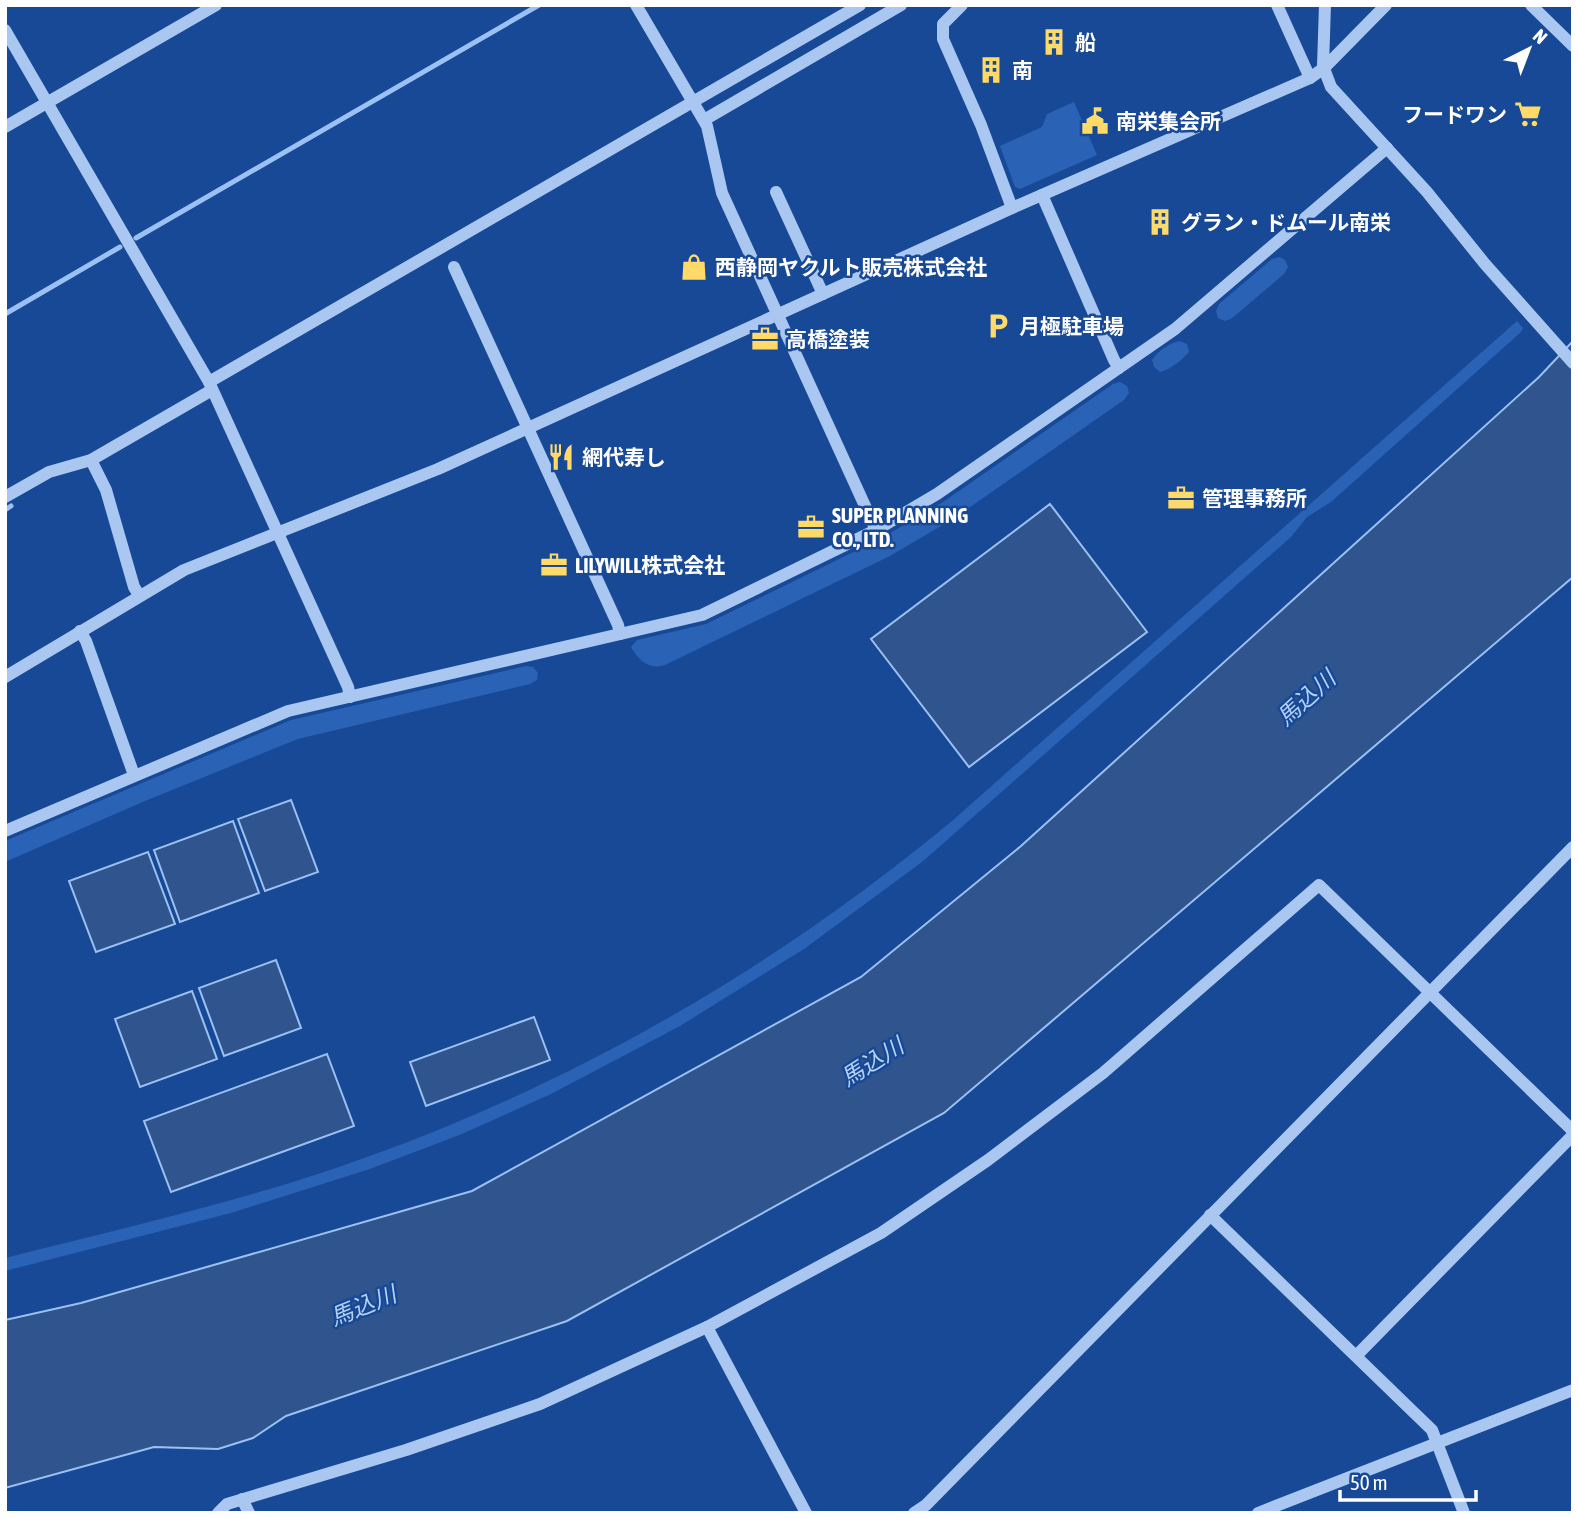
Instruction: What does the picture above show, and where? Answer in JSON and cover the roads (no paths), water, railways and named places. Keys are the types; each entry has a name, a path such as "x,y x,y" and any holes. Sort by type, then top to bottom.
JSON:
{"street":[{"path":"5,127 216,5"},
{"path":"636,5 704,120 722,194 876,530"},
{"path":"5,497 49,472 91,460 211,386 860,5"},
{"path":"704,120 901,5"},
{"path":"962,5 943,24 943,39 981,125 1012,208"},
{"path":"1277,5 1310,78"},
{"path":"1325,5 1324,68 1331,87 1427,192 1485,264 1573,363"},
{"path":"5,677 184,570 438,468 1012,208 1310,78 1324,68 1386,5"},
{"path":"1531,5 1573,46"},
{"path":"5,30 211,386 348,687 350,697"},
{"path":"5,831 289,711 702,615 876,530 937,494 1175,329 1387,148"},
{"path":"776,191 823,294"},
{"path":"1042,195 1119,368"},
{"path":"453,267 620,634"},
{"path":"91,460 106,490 134,587 139,595"},
{"path":"80,631 86,640 134,775"},
{"path":"914,1513 926,1505 1573,847"},
{"path":"218,1513 227,1504 406,1450 540,1404 707,1327 881,1233 988,1160 1103,1073 1319,885 1573,1133 1356,1356"},
{"path":"1210,1215 1432,1430 1464,1513"},
{"path":"707,1327 806,1513"},
{"path":"1258,1513 1573,1390"},
{"path":"242,1499 249,1513"}],"water":[{"name":"馬込川","path":"1573,341 1573,577 944,1113 567,1321 286,1416 253,1438 218,1449 154,1447 5,1488 5,1320 81,1303 472,1191 861,977 1021,846 1539,377"},
{"path":"1050,504 1147,632 969,767 871,639"},
{"path":"291,800 318,872 265,891 238,819"},
{"path":"233,821 259,893 180,922 154,850"},
{"path":"148,852 175,924 96,952 69,881"},
{"path":"276,960 301,1028 224,1056 199,988"},
{"path":"192,991 217,1059 140,1087 115,1019"},
{"path":"534,1017 550,1060 426,1106 410,1062"},
{"path":"327,1054 354,1126 171,1192 144,1121"}],"waterway":[{"path":"136,238 539,5"},
{"path":"5,314 120,247"},
{"path":"5,510 11,506"}],"place":[{"name":"船","path":"1054,42"},
{"name":"南","path":"991,70"},
{"name":"フードワン","path":"1528,114"},
{"name":"南栄集会所","path":"1095,121"},
{"name":"グラン・ドムール南栄","path":"1160,222"},
{"name":"西静岡ヤクルト販売株式会社","path":"694,267"},
{"name":"月極駐車場","path":"998,326"},
{"name":"高橋塗装","path":"765,339"},
{"name":"網代寿し","path":"561,457"},
{"name":"管理事務所","path":"1181,498"},
{"name":"SUPER PLANNING CO., LTD.","path":"811,527"},
{"name":"LILYWILL株式会社","path":"554,565"}]}
